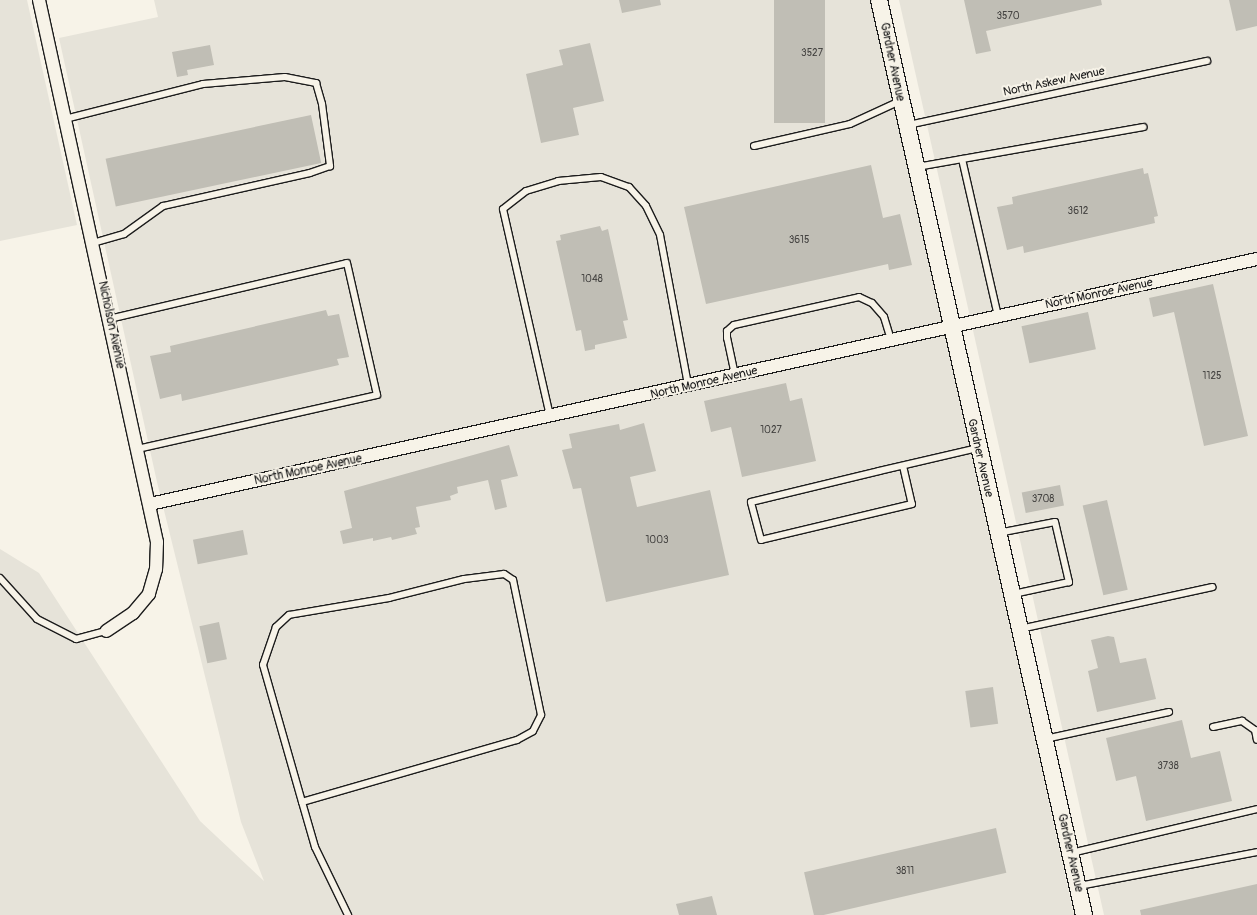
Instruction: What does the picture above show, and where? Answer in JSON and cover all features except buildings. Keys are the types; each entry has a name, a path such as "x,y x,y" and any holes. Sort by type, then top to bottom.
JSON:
{"street":[{"name":"Nicholson Avenue","path":"39,0 157,542 154,582 133,613 106,631"},
{"name":"Gardner Avenue","path":"879,0 1084,915"},
{"name":"North Monroe Avenue","path":"150,504 1257,259"}],"lane":[{"name":"North Askew Avenue","path":"906,125 1207,61"},
{"path":"65,120 203,84 285,78 316,83 322,104 330,166 163,206 124,234 93,243"},
{"path":"754,146 850,124 901,100"},
{"path":"916,168 1144,127"},
{"path":"962,159 998,316"},
{"path":"550,417 504,210 526,192 558,181 601,176 629,187 646,206 660,235 688,386"},
{"path":"109,319 347,263 377,395 138,449"},
{"path":"735,376 727,338 727,331 734,325 859,297 872,303 884,317 891,340"},
{"path":"903,466 912,504 761,540 751,502 978,448"},
{"path":"998,534 1055,522 1069,582 1011,594"},
{"path":"302,802 517,740 533,732 540,715 514,580 504,574 464,579 390,598 289,614 276,627 263,665 302,802 315,846 348,915"},
{"path":"0,578 37,620 76,639 106,631"},
{"path":"1019,630 1212,587"},
{"path":"1044,740 1169,712"},
{"path":"1212,727 1242,721 1255,730 1257,740"},
{"path":"1070,854 1257,809"},
{"path":"1077,886 1257,852"}],"shaded area":[{"path":"0,0 27,0 77,225 0,241"},
{"path":"154,0 870,0 1074,915 0,915 0,549 39,573 200,821 264,881 241,822 157,482 59,38 158,17"},
{"path":"899,0 1257,0 1257,915 1104,915"}]}
